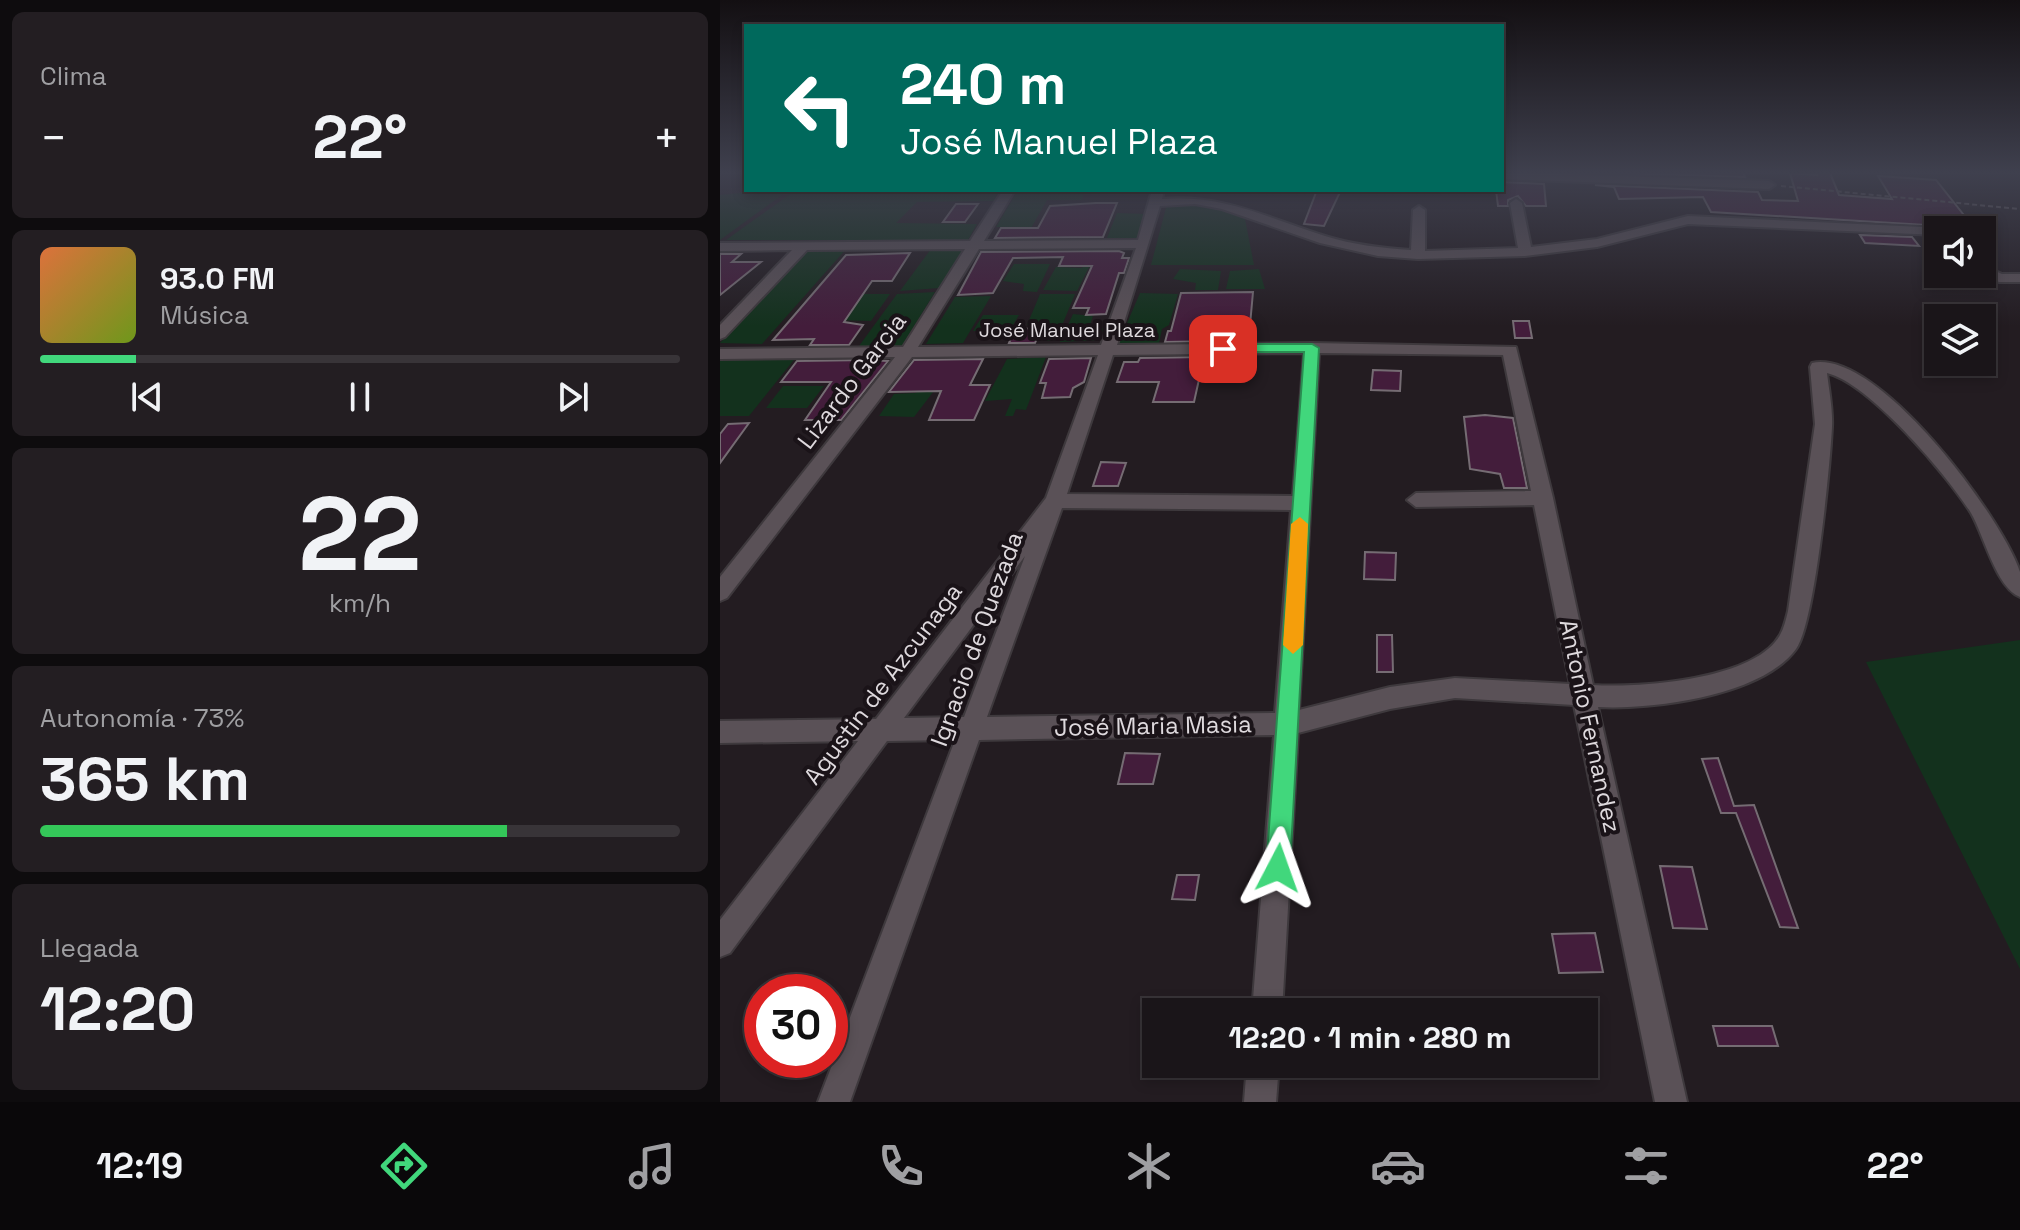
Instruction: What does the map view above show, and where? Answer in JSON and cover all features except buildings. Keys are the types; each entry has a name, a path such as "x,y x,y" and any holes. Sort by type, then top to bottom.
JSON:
{"street":[{"name":"Lizardo Garcia","path":"720,592 908,351 989,223"},
{"name":"Ignacio de Quezada","path":"834,1102 973,729 1150,223"},
{"path":"1276,223 1325,240 1378,252 1418,255 1525,252 1597,243 1674,223"},
{"path":"1418,255 1419,223"},
{"path":"1520,223 1525,252"},
{"path":"1766,223 1924,230"},
{"path":"720,247 1144,244"},
{"path":"720,334 805,245"},
{"path":"1996,276 2020,278"},
{"path":"1268,998 1289,724 1312,348"},
{"name":"José Manuel Plaza","path":"720,354 1106,349 1510,350"},
{"name":"Antonio Fernandez","path":"1510,350 1671,1102"},
{"name":"José Maria Masia","path":"720,732 1289,724 1390,698 1455,688 1633,698 1695,689 1754,670 1788,643 1799,611 1824,424 1816,375 1818,367 1824,365 1838,368 1864,387 1945,465 1977,506 2020,588"},
{"path":"1416,500 1544,498"},
{"path":"1055,501 1301,503"},
{"name":"Agustin de Azcunaga","path":"720,943 1055,501"},
{"path":"1260,1102 1262,1078"}],"green space":[{"path":"720,223 743,223 720,240"},
{"path":"749,223 977,224 968,240 726,240"},
{"path":"998,223 1034,223 1026,237 1015,236 1020,227 996,227"},
{"path":"1113,223 1143,223 1140,238 1107,238"},
{"path":"1162,223 1246,223 1254,265 1151,265"},
{"path":"847,248 762,344 720,343 808,249"},
{"path":"964,248 939,288 900,291 931,249"},
{"path":"1079,248 1098,249 1077,291 1043,290 1056,267 1082,268 1091,252 1078,251"},
{"path":"1014,264 1050,264 1037,292 1023,291 1024,284 1003,281"},
{"path":"1180,269 1221,271 1218,290 1195,290 1196,283 1173,279"},
{"path":"1259,269 1265,289 1226,289 1230,271"},
{"path":"935,292 902,346 859,346 897,294"},
{"path":"1140,293 1178,294 1169,325 1162,329 1159,343 1118,344"},
{"path":"864,294 890,294 871,321 834,320 847,302 859,301"},
{"path":"1040,294 1075,294 1056,340 1044,341 1045,325 1027,325"},
{"path":"991,296 963,343 926,344 955,297"},
{"path":"1073,314 1093,316 1089,328 1104,328 1099,340 1060,342"},
{"path":"983,315 1019,315 1010,330 973,331"},
{"path":"797,356 749,416 720,416 720,357"},
{"path":"1046,357 1026,410 1016,409 1013,416 1005,416 1012,399 985,401 1007,359"},
{"path":"940,383 914,417 879,416 894,394 915,393"},
{"path":"783,386 824,386 807,408 766,408"},
{"path":"2020,640 2020,969 1866,662"}],"slow traffic":[{"path":"1293,645 1300,524"}],"route":[{"path":"1223,349 1312,348 1278,868"}]}
